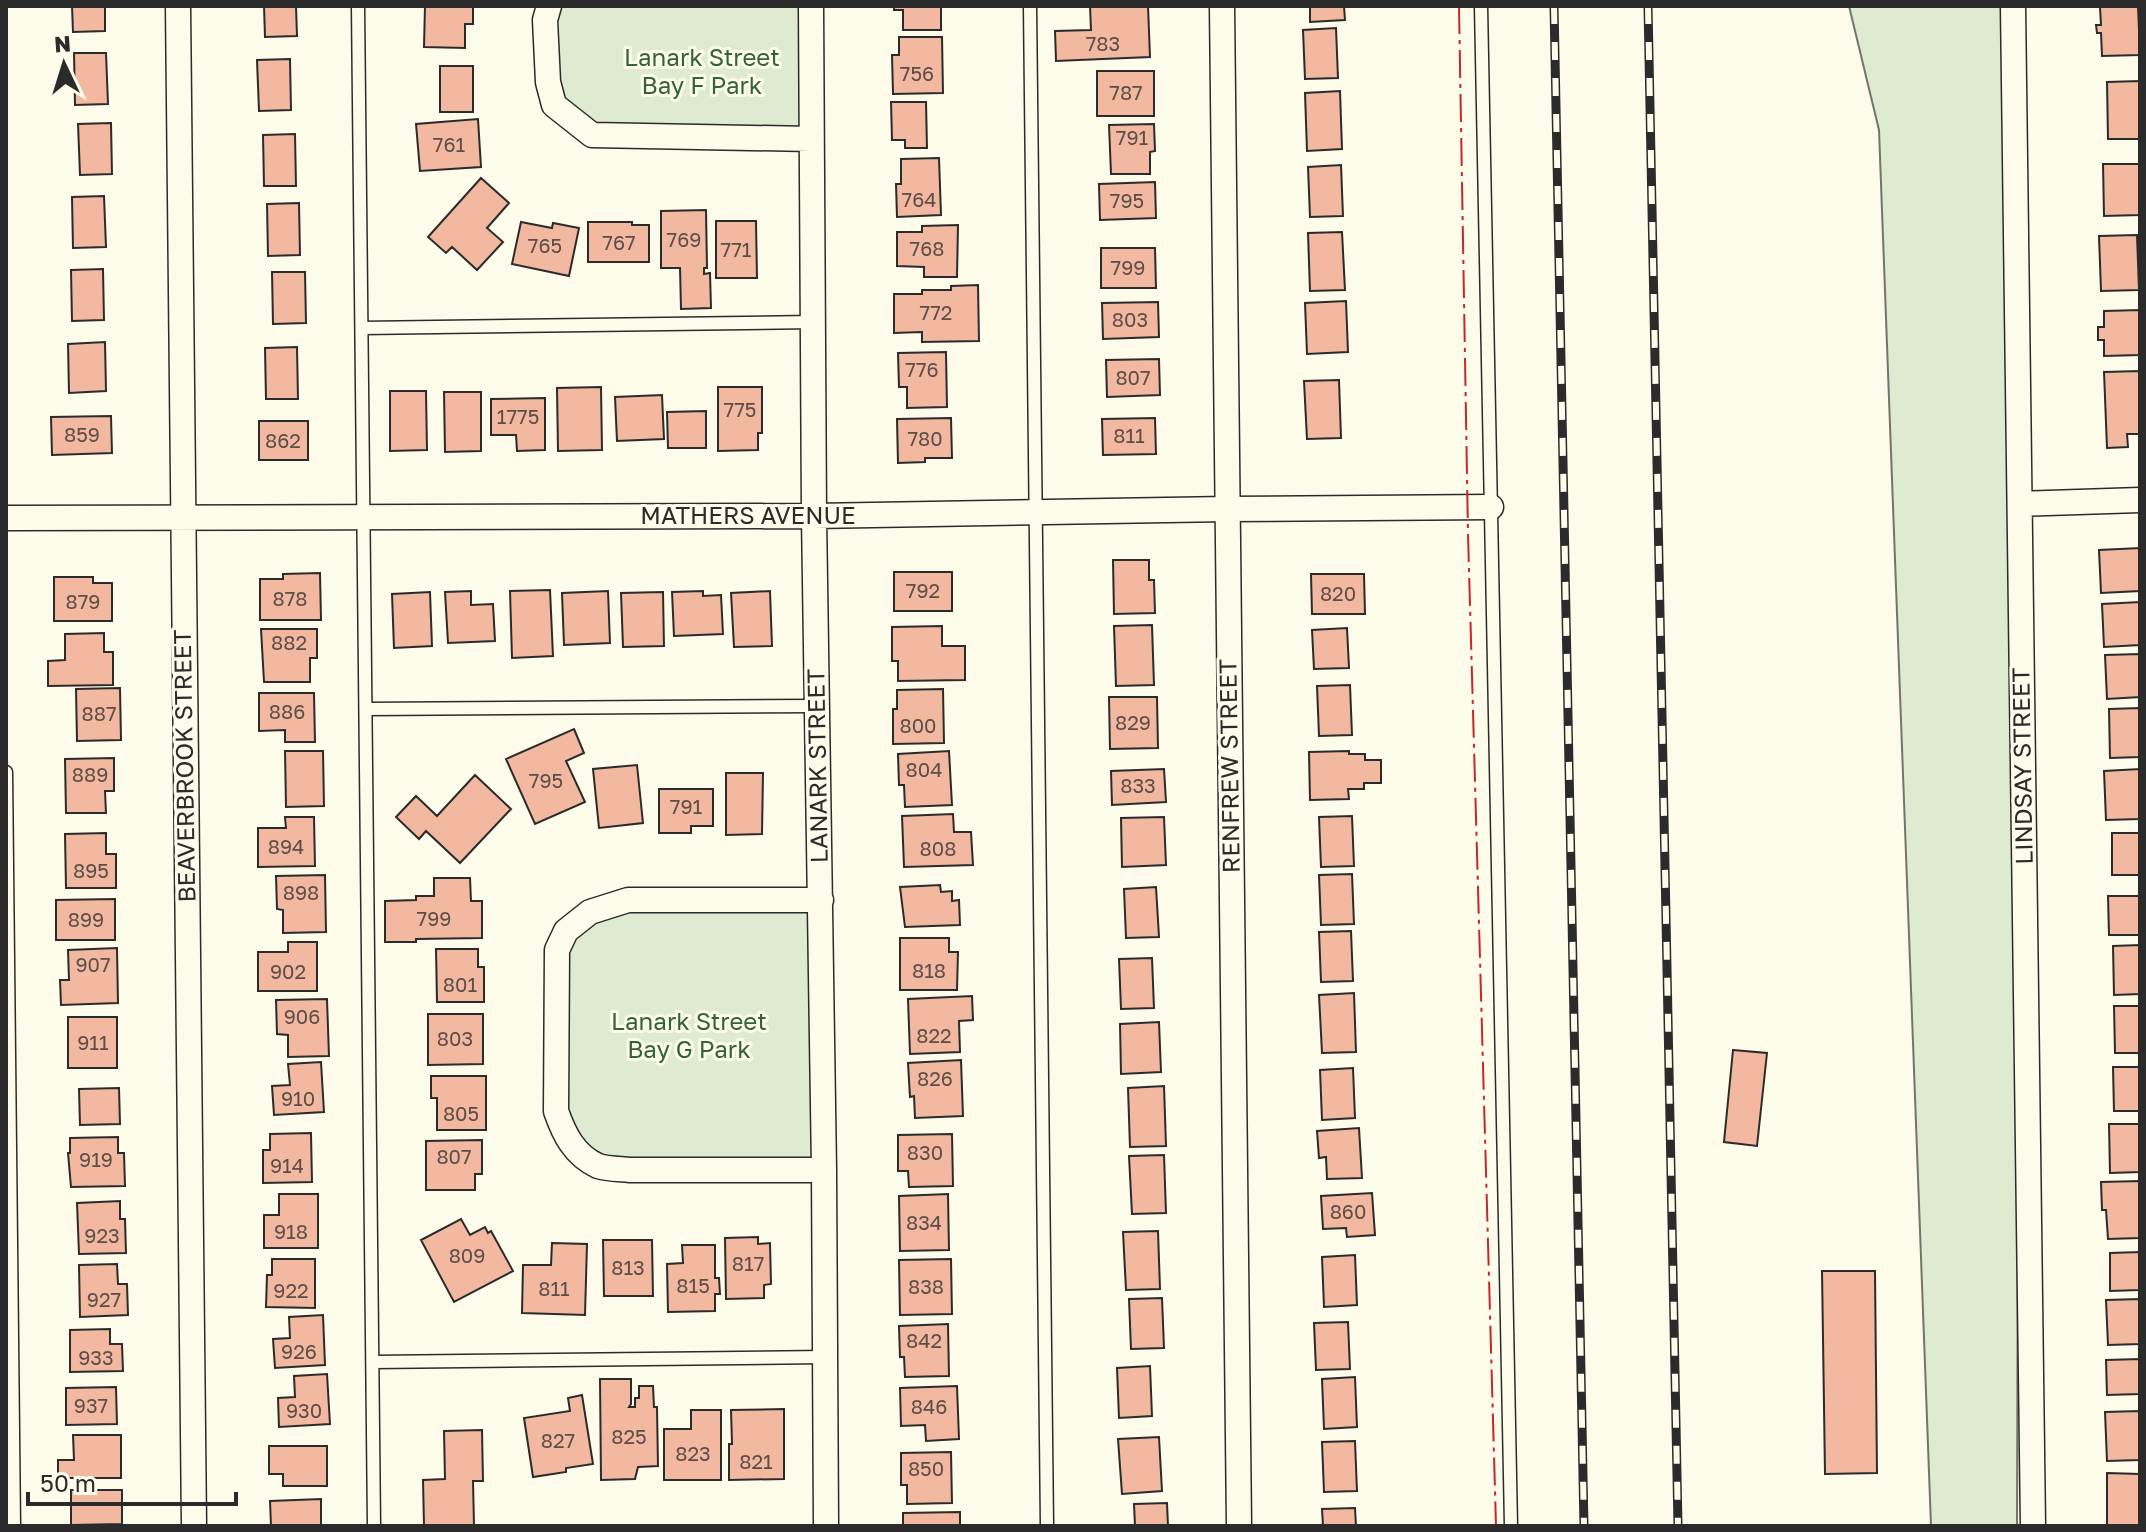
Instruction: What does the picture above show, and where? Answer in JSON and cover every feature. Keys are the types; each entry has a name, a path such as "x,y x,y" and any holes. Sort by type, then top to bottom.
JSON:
{"street":[{"name":"BEAVERBROOK STREET","path":"178,6 194,1526"},
{"path":"549,6 545,20 548,82 554,105 592,135 811,139"},
{"name":"LANARK STREET","path":"811,6 826,1526"},
{"name":"RENFREW STREET","path":"1222,6 1239,1526"},
{"name":"LINDSAY STREET","path":"2013,6 2033,1526"},
{"path":"2020,504 2140,500"},
{"name":"MATHERS AVENUE","path":"6,518 814,516 1491,507"},
{"path":"821,900 628,900 590,912 566,931 557,950 556,1111 564,1134 576,1151 599,1166 630,1170 824,1170"}],"lane":[{"path":"358,6 374,1526"},
{"path":"1030,6 1047,1526"},
{"path":"1481,6 1511,1526"},
{"path":"362,328 814,322"},
{"path":"366,709 818,706"},
{"path":"6,772 14,1526"},
{"path":"373,1362 825,1357"}],"green space":[{"name":"Lanark Street Bay F Park","path":"549,6 811,6 811,139 622,136 554,105"},
{"path":"1849,6 2013,6 2020,504 2017,1526 1931,1526 1879,130"},
{"name":"Lanark Street Bay G Park","path":"821,900 824,1170 630,1170 564,1134 557,950 590,912"}],"building":[{"path":"72,6 105,6 105,31 73,32"},
{"path":"264,6 296,6 297,36 265,37"},
{"path":"425,6 473,6 473,24 465,24 465,48 424,47"},
{"path":"894,6 941,6 941,30 903,30 903,10 894,10"},
{"path":"1090,6 1148,6 1150,57 1056,61 1055,31 1091,30"},
{"path":"1310,6 1344,6 1345,20 1310,22"},
{"path":"2138,6 2140,55 2102,56 2101,33 2097,33 2096,25 2101,25 2100,7"},
{"path":"1336,28 1338,78 1305,79 1303,30"},
{"path":"899,37 942,37 943,93 893,94 892,55 899,55"},
{"path":"74,53 106,53 108,104 75,105"},
{"path":"290,59 291,110 259,111 257,60"},
{"path":"440,66 473,66 473,112 440,112"},
{"path":"1097,71 1154,71 1154,116 1097,116"},
{"path":"2140,81 2140,139 2108,139 2107,82"},
{"path":"1340,91 1342,149 1307,151 1305,93"},
{"path":"891,102 926,102 927,148 905,148 905,140 892,140"},
{"path":"478,119 481,167 420,171 416,124"},
{"path":"111,123 112,174 80,175 78,124"},
{"path":"1154,124 1155,151 1150,152 1150,174 1111,174 1109,125"},
{"path":"295,134 296,186 264,186 263,135"},
{"path":"939,158 941,215 897,217 896,184 901,184 901,159"},
{"path":"2103,164 2140,164 2140,215 2104,216"},
{"path":"1341,165 1343,216 1310,217 1308,167"},
{"path":"481,178 509,203 487,228 503,242 477,270 452,247 446,253 428,237"},
{"path":"1155,182 1156,218 1100,220 1099,184"},
{"path":"104,196 106,247 73,248 72,197"},
{"path":"299,203 300,255 268,256 267,204"},
{"path":"706,210 707,268 704,268 704,274 710,273 711,308 681,309 680,268 661,268 661,211"},
{"path":"716,221 756,221 757,278 716,278"},
{"path":"521,222 552,228 553,223 579,228 569,276 512,264"},
{"path":"588,222 649,225 649,262 588,262"},
{"path":"958,225 957,277 924,277 924,267 897,266 897,232 922,232 922,226"},
{"path":"1342,232 1345,290 1310,291 1308,233"},
{"path":"2137,235 2139,290 2101,291 2099,236"},
{"path":"1101,248 1155,248 1156,288 1101,288"},
{"path":"103,269 104,320 72,321 71,270"},
{"path":"272,272 305,272 306,323 273,324"},
{"path":"978,285 979,341 922,342 922,332 894,333 894,294 922,294 922,290 951,290 951,286"},
{"path":"1346,301 1348,352 1307,354 1305,303"},
{"path":"1158,302 1159,337 1103,339 1102,303"},
{"path":"2140,310 2140,355 2104,356 2104,340 2098,340 2098,327 2104,327 2104,311"},
{"path":"105,342 106,391 69,393 68,344"},
{"path":"297,347 298,399 266,399 265,348"},
{"path":"946,352 947,407 907,408 907,387 899,387 898,353"},
{"path":"1159,359 1160,395 1107,397 1106,360"},
{"path":"2140,371 2140,434 2127,434 2128,447 2107,448 2104,372"},
{"path":"1339,380 1341,438 1307,439 1304,381"},
{"path":"601,387 602,450 558,451 557,388"},
{"path":"718,387 762,387 762,433 758,433 758,450 718,451"},
{"path":"390,391 426,391 427,450 390,451"},
{"path":"444,392 481,392 481,451 445,452"},
{"path":"662,395 664,439 617,441 615,397"},
{"path":"545,398 545,450 517,451 516,435 491,435 491,399"},
{"path":"706,411 706,448 668,448 667,412"},
{"path":"111,416 112,453 52,455 51,417"},
{"path":"951,418 952,458 925,458 925,462 898,463 897,419"},
{"path":"1155,418 1156,454 1103,455 1102,419"},
{"path":"259,421 308,421 308,460 259,460"},
{"path":"2140,548 2140,591 2101,593 2099,550"},
{"path":"1113,560 1149,560 1149,580 1154,580 1155,613 1114,614"},
{"path":"894,572 952,572 952,611 894,611"},
{"path":"320,573 321,620 260,620 260,579 283,579 283,574"},
{"path":"1311,574 1364,574 1365,614 1312,614"},
{"path":"54,577 93,577 93,583 112,583 112,621 54,621"},
{"path":"550,590 553,656 512,658 510,591"},
{"path":"471,591 471,605 493,604 495,641 448,643 445,592"},
{"path":"608,591 610,643 564,645 562,593"},
{"path":"703,591 703,596 721,595 723,634 674,636 672,592"},
{"path":"770,591 772,646 734,647 731,593"},
{"path":"430,592 432,646 394,648 392,594"},
{"path":"663,592 664,646 623,647 621,593"},
{"path":"2140,602 2140,645 2104,647 2102,604"},
{"path":"1152,625 1154,685 1116,686 1114,626"},
{"path":"942,626 942,646 965,646 965,680 898,681 898,661 892,661 892,627"},
{"path":"1347,628 1349,668 1314,669 1312,630"},
{"path":"261,629 317,629 317,658 310,658 310,682 264,682"},
{"path":"104,633 104,652 113,652 113,685 48,686 48,661 65,660 65,634"},
{"path":"2140,654 2140,697 2107,699 2105,655"},
{"path":"1350,685 1352,735 1319,736 1317,686"},
{"path":"120,688 121,740 77,741 76,689"},
{"path":"943,689 944,743 893,744 893,709 897,709 897,690"},
{"path":"259,693 314,693 315,742 285,742 285,730 259,731"},
{"path":"1109,697 1157,697 1158,748 1110,749"},
{"path":"2140,708 2140,757 2110,758 2109,709"},
{"path":"574,729 584,753 566,761 585,802 535,824 506,759"},
{"path":"285,751 323,751 324,806 286,807"},
{"path":"949,751 952,805 905,807 904,785 899,785 898,754"},
{"path":"1349,751 1349,754 1365,754 1365,760 1381,760 1381,783 1364,783 1364,789 1348,789 1349,799 1310,800 1309,752"},
{"path":"114,758 114,791 105,791 106,813 66,813 65,759"},
{"path":"637,765 643,823 599,828 593,769"},
{"path":"1164,769 1166,802 1112,805 1111,771"},
{"path":"2140,769 2140,819 2106,820 2104,771"},
{"path":"726,773 763,773 762,834 726,835"},
{"path":"475,775 511,809 460,863 426,831 419,839 396,817 416,796 437,816"},
{"path":"659,789 713,789 713,826 691,826 691,833 659,833"},
{"path":"953,814 954,832 971,832 973,865 904,867 902,816"},
{"path":"1352,816 1354,866 1321,867 1319,817"},
{"path":"285,817 314,817 315,866 258,867 258,828 286,828"},
{"path":"1164,817 1166,865 1122,867 1121,818"},
{"path":"106,833 106,854 116,854 116,888 66,888 65,834"},
{"path":"2112,833 2140,833 2140,875 2112,875"},
{"path":"1352,874 1354,924 1321,925 1319,875"},
{"path":"325,875 326,932 283,933 283,910 277,909 276,876"},
{"path":"434,878 470,878 471,901 482,901 482,938 385,942 385,901 434,896"},
{"path":"940,885 941,892 952,891 952,901 959,900 960,925 905,927 900,887"},
{"path":"1156,887 1159,937 1126,938 1124,889"},
{"path":"2108,896 2140,896 2140,935 2109,935"},
{"path":"115,899 115,940 56,940 56,900"},
{"path":"1351,931 1353,981 1321,982 1319,932"},
{"path":"900,938 949,938 949,952 958,952 957,990 900,990"},
{"path":"288,942 317,942 317,991 258,991 258,952 288,952"},
{"path":"2140,945 2140,994 2114,995 2113,946"},
{"path":"117,948 118,1003 61,1005 60,980 69,980 68,950"},
{"path":"436,949 478,949 478,967 484,967 484,1002 437,1002"},
{"path":"1152,958 1154,1008 1121,1009 1119,959"},
{"path":"1354,993 1356,1052 1322,1053 1319,995"},
{"path":"972,996 973,1020 959,1021 960,1052 910,1054 908,999"},
{"path":"327,999 329,1056 288,1057 288,1035 277,1034 276,1000"},
{"path":"2114,1006 2140,1006 2140,1053 2115,1053"},
{"path":"428,1014 483,1014 483,1064 428,1065"},
{"path":"68,1017 117,1017 117,1068 68,1068"},
{"path":"1159,1022 1161,1072 1121,1074 1120,1024"},
{"path":"1733,1050 1767,1053 1757,1146 1724,1142"},
{"path":"961,1060 963,1116 915,1118 908,1063"},
{"path":"321,1062 324,1112 274,1115 272,1086 290,1085 288,1064"},
{"path":"2113,1067 2140,1067 2140,1111 2114,1111"},
{"path":"1353,1068 1355,1118 1322,1120 1320,1070"},
{"path":"431,1076 486,1076 486,1130 437,1130 437,1098 431,1098"},
{"path":"1164,1086 1166,1146 1130,1147 1128,1088"},
{"path":"119,1088 120,1124 80,1125 79,1089"},
{"path":"2109,1124 2140,1124 2140,1172 2110,1173"},
{"path":"1359,1128 1362,1178 1327,1179 1326,1157 1319,1158 1317,1131"},
{"path":"311,1133 312,1182 263,1183 263,1150 270,1150 270,1134"},
{"path":"952,1134 953,1186 909,1187 908,1171 898,1171 898,1135"},
{"path":"118,1137 118,1153 124,1153 125,1186 71,1187 70,1138"},
{"path":"482,1140 482,1174 475,1174 475,1190 426,1190 426,1141"},
{"path":"1164,1155 1166,1213 1132,1214 1129,1156"},
{"path":"2140,1181 2140,1238 2108,1239 2106,1210 2102,1210 2101,1182"},
{"path":"1372,1193 1375,1235 1347,1237 1346,1228 1323,1229 1321,1196"},
{"path":"279,1194 318,1194 318,1248 264,1248 264,1215 279,1215"},
{"path":"948,1194 949,1250 900,1251 899,1196"},
{"path":"120,1201 120,1219 125,1219 126,1253 79,1254 77,1203"},
{"path":"461,1219 470,1235 485,1227 488,1233 491,1231 513,1271 454,1302 421,1240"},
{"path":"1158,1231 1160,1289 1126,1290 1123,1232"},
{"path":"758,1237 758,1244 770,1243 771,1284 764,1285 764,1298 726,1299 725,1238"},
{"path":"603,1240 652,1240 653,1296 604,1296"},
{"path":"552,1243 587,1244 585,1315 522,1313 523,1265 551,1265"},
{"path":"682,1245 715,1245 715,1278 719,1278 720,1294 715,1294 715,1311 668,1312 667,1264 683,1263"},
{"path":"2140,1252 2140,1290 2110,1291 2110,1253"},
{"path":"1355,1255 1357,1305 1324,1307 1322,1257"},
{"path":"272,1259 315,1259 315,1308 266,1307 267,1275 272,1275"},
{"path":"951,1259 952,1314 900,1315 899,1260"},
{"path":"117,1264 118,1284 127,1284 128,1315 80,1317 79,1265"},
{"path":"1822,1271 1875,1271 1877,1473 1825,1474"},
{"path":"1162,1298 1164,1348 1131,1349 1129,1299"},
{"path":"2140,1299 2140,1344 2108,1345 2106,1300"},
{"path":"323,1315 325,1365 275,1368 273,1339 290,1338 289,1317"},
{"path":"1348,1322 1350,1369 1316,1370 1314,1323"},
{"path":"948,1324 949,1376 905,1377 904,1357 900,1357 899,1326"},
{"path":"110,1329 110,1344 122,1344 123,1371 70,1372 70,1330"},
{"path":"2140,1359 2140,1394 2107,1395 2106,1360"},
{"path":"1150,1366 1152,1416 1119,1418 1117,1368"},
{"path":"327,1374 330,1424 279,1427 278,1398 295,1397 294,1376"},
{"path":"1355,1377 1357,1427 1324,1429 1322,1379"},
{"path":"600,1379 631,1379 629,1407 635,1407 639,1386 653,1386 654,1407 657,1407 658,1466 638,1467 635,1479 601,1480"},
{"path":"957,1386 959,1439 926,1441 925,1425 901,1426 900,1388"},
{"path":"116,1387 117,1424 66,1425 66,1388"},
{"path":"582,1395 593,1464 533,1477 524,1418 570,1411 568,1398"},
{"path":"784,1409 784,1479 729,1480 731,1410"},
{"path":"691,1410 721,1410 721,1480 664,1480 664,1429 691,1429"},
{"path":"2140,1411 2140,1460 2107,1461 2105,1412"},
{"path":"482,1430 483,1481 473,1481 474,1525 424,1526 423,1480 445,1479 444,1431"},
{"path":"73,1435 121,1435 121,1478 58,1478 58,1460 74,1460"},
{"path":"1159,1437 1162,1491 1122,1494 1118,1439"},
{"path":"1355,1441 1357,1491 1324,1492 1322,1442"},
{"path":"269,1446 327,1446 327,1486 283,1486 283,1474 269,1474"},
{"path":"951,1452 952,1503 907,1504 907,1485 901,1485 901,1453"},
{"path":"2107,1473 2140,1474 2140,1525 2107,1525"},
{"path":"71,1490 122,1490 122,1524 71,1525"},
{"path":"321,1499 321,1526 271,1526 270,1501"},
{"path":"1167,1503 1168,1526 1135,1526 1134,1504"},
{"path":"1355,1508 1356,1526 1323,1526 1322,1509"},
{"path":"960,1512 960,1526 903,1526 903,1513"}],"railway":[{"path":"1554,6 1584,1526"},
{"path":"1648,6 1678,1526"}],"power":[{"path":"1459,6 1468,534 1496,1526"}]}
